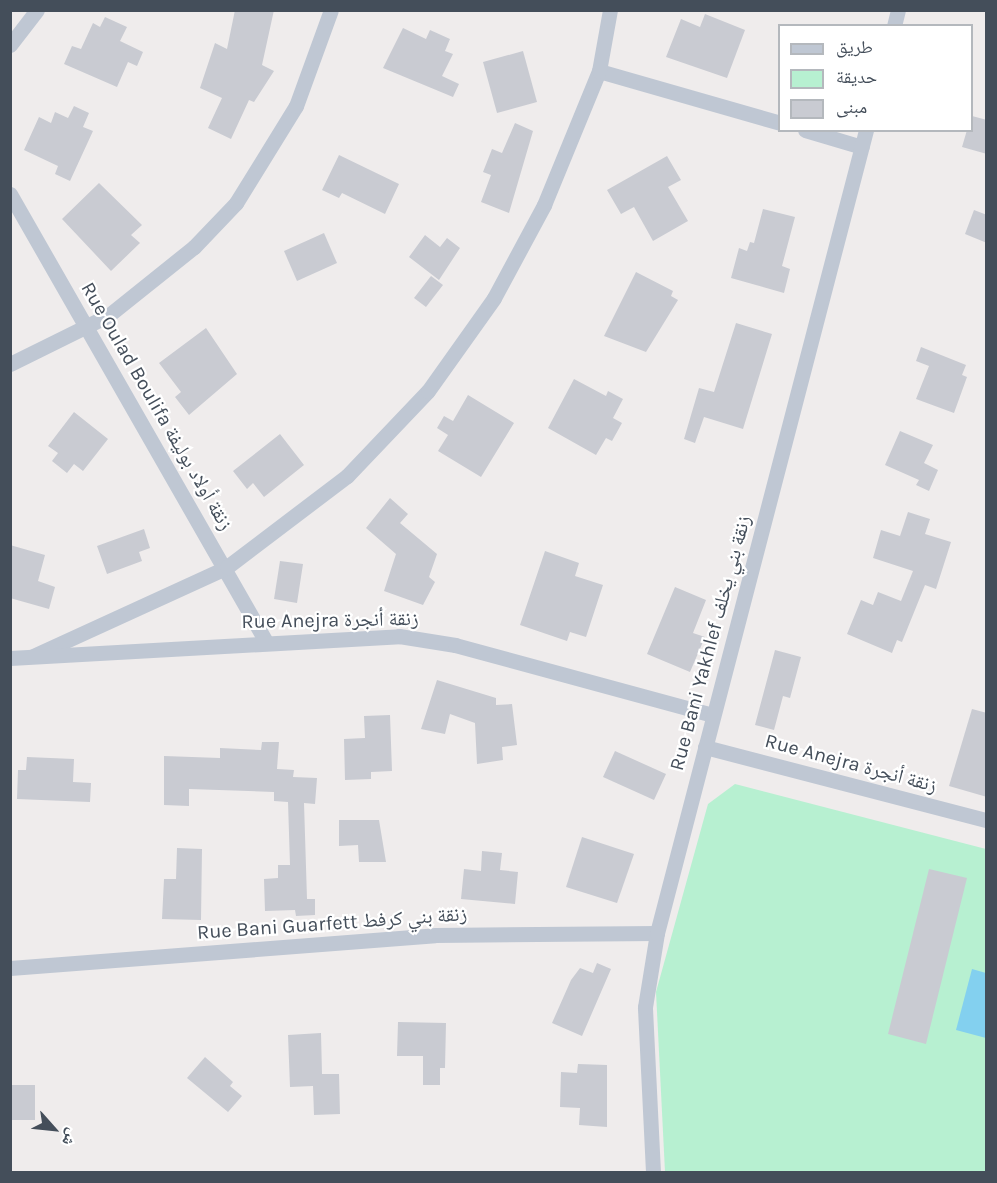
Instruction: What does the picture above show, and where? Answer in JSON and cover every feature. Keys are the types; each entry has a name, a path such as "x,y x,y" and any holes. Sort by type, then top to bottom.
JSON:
{"street":[{"path":"10,45 37,10"},
{"path":"10,364 88,328 194,247 236,203 296,106 331,10"},
{"path":"33,656 227,567 347,476 428,391 461,347 544,205 599,71 610,10"},
{"path":"599,71 778,122"},
{"path":"812,132 862,147"},
{"name":"Rue Bani Yakhlef زنقة بني يخلف","path":"653,1173 645,1007 657,933 866,132"},
{"name":"Rue Oulad Boulifa زنقة أولاد بوليفة","path":"10,194 227,567 265,640"},
{"name":"Rue Anejra زنقة أنجرة","path":"10,658 265,640 429,639 713,715"},
{"name":"Rue Anejra زنقة أنجرة","path":"705,747 987,820"},
{"name":"Rue Bani Guarfett زنقة بني كرفط","path":"10,968 435,935 657,933"}],"green space":[{"path":"735,784 986,849 986,1172 665,1172 656,992 708,804"}],"water":[{"path":"972,969 986,973 986,1038 956,1030"}],"building":[{"path":"235,10 274,10 262,65 274,71 254,102 249,100 231,139 208,128 222,98 200,88 215,43 227,49"},
{"path":"705,14 745,30 727,78 666,57 681,19 700,27"},
{"path":"105,17 127,27 120,41 143,52 137,66 128,62 117,87 64,64 72,46 81,49 93,23 100,27"},
{"path":"403,28 426,39 430,30 450,39 445,51 453,54 442,76 459,84 453,97 383,68"},
{"path":"523,51 537,102 497,113 483,62"},
{"path":"74,106 89,113 83,127 93,131 70,181 55,174 58,166 24,150 39,117 51,123 55,112 68,118"},
{"path":"973,116 987,120 987,154 962,147 966,132 973,132"},
{"path":"515,123 533,131 509,213 481,202 491,175 483,172 492,149 502,153"},
{"path":"339,155 399,184 385,214 342,193 339,198 322,190"},
{"path":"667,156 681,180 668,187 688,221 653,241 634,207 621,214 607,190"},
{"path":"99,183 142,225 131,235 140,243 111,271 62,219"},
{"path":"763,209 795,217 782,266 790,269 784,293 731,278 739,248 747,251 750,242 754,243"},
{"path":"974,210 987,215 987,243 965,234"},
{"path":"324,233 337,263 297,281 284,251"},
{"path":"425,235 440,247 447,238 460,248 439,280 409,257"},
{"path":"636,272 673,291 671,296 678,300 646,352 604,336"},
{"path":"431,276 443,285 426,307 414,298"},
{"path":"736,323 772,334 743,429 704,417 695,443 684,439 699,388 714,392"},
{"path":"206,328 237,374 189,415 175,397 181,392 159,363"},
{"path":"921,347 966,365 962,375 967,377 954,413 916,399 929,366 916,361"},
{"path":"574,379 606,396 608,391 623,399 613,418 622,423 612,441 606,438 596,455 548,428"},
{"path":"468,395 514,423 481,477 438,451 448,435 437,428 444,416 453,421"},
{"path":"74,412 108,439 83,471 74,464 67,473 52,461 58,453 48,446"},
{"path":"900,431 933,445 924,463 938,470 929,491 916,485 919,480 885,465"},
{"path":"280,434 304,465 264,497 253,483 247,489 233,471"},
{"path":"390,498 408,514 400,523 437,554 429,577 435,582 423,605 384,591 396,554 366,528"},
{"path":"908,512 930,519 925,534 951,542 936,589 925,585 902,642 897,640 892,653 847,634 861,600 873,605 878,592 901,601 913,571 873,558 881,530 900,536"},
{"path":"144,529 150,548 139,552 142,561 107,574 97,546"},
{"path":"10,545 45,555 38,581 55,587 49,609 10,598"},
{"path":"545,551 579,563 575,576 603,585 586,637 570,632 567,641 520,625"},
{"path":"280,561 303,564 297,603 274,599"},
{"path":"675,587 706,600 693,633 705,637 690,672 647,654"},
{"path":"775,650 801,657 790,698 783,696 774,730 755,725"},
{"path":"437,680 496,698 496,705 512,704 517,745 502,747 503,760 477,764 475,723 450,714 445,734 421,729"},
{"path":"972,709 987,713 987,797 949,786"},
{"path":"390,715 392,771 371,772 371,779 345,780 344,739 365,738 364,716"},
{"path":"262,742 279,742 277,769 294,770 293,777 317,778 315,804 304,803 307,899 315,899 315,915 296,916 295,910 265,911 264,879 278,878 278,865 290,865 288,802 274,801 274,792 189,789 189,806 164,805 164,756 220,758 220,748 261,750"},
{"path":"615,751 666,774 654,800 603,777"},
{"path":"27,757 74,759 73,782 91,783 90,802 17,799 18,770 26,770"},
{"path":"339,820 379,820 386,862 359,862 358,845 339,846"},
{"path":"582,837 634,854 617,903 566,887"},
{"path":"177,848 202,849 201,920 162,919 164,879 176,879"},
{"path":"482,851 502,853 500,870 518,872 515,904 461,899 464,869 481,871"},
{"path":"929,869 967,878 926,1044 888,1034"},
{"path":"597,963 611,969 582,1036 552,1023 571,980 580,968 593,973"},
{"path":"398,1022 446,1023 445,1068 440,1068 440,1085 423,1085 423,1056 397,1056"},
{"path":"321,1033 322,1074 339,1074 340,1114 314,1115 313,1086 290,1087 288,1035"},
{"path":"205,1057 233,1082 230,1086 242,1096 228,1112 187,1078"},
{"path":"578,1064 607,1065 607,1127 579,1125 580,1108 560,1107 561,1072 577,1073"},
{"path":"10,1085 35,1085 35,1120 10,1120"}]}
